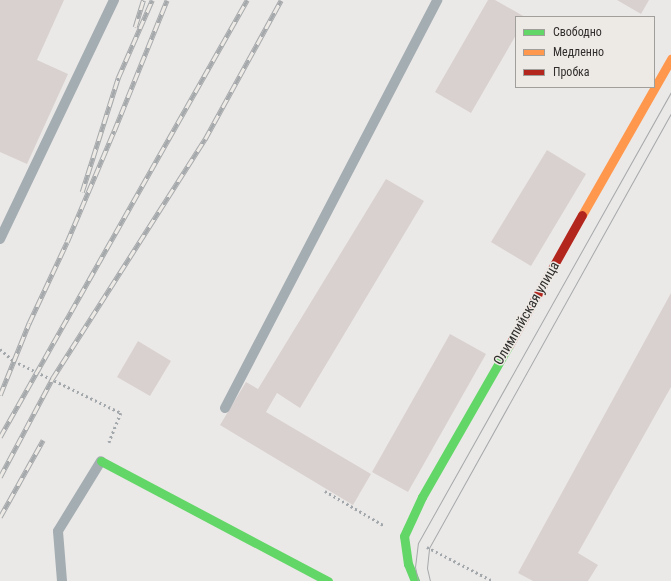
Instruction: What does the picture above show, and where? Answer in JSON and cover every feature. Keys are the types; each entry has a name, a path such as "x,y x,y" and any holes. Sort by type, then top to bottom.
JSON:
{"street":[{"name":"Олимпийская улица","path":"655,87 671,59"},
{"name":"Олимпийская улица","path":"415,581 405,554 404,536 422,497 655,88"},
{"path":"102,460 328,581"}],"lane":[{"path":"0,239 114,0"},
{"path":"226,408 437,0"},
{"path":"62,581 58,531 102,460"}],"path":[{"path":"0,349 14,361 121,413 102,460"}],"building":[{"path":"0,0 64,0 37,60 68,74 27,164 0,152"},
{"path":"488,0 495,0 523,16 515,16 515,37 471,113 435,92"},
{"path":"617,0 649,0 641,14"},
{"path":"547,150 586,174 531,266 491,242"},
{"path":"386,179 424,201 300,408 277,393 266,412 371,474 353,505 220,425 246,382 258,389"},
{"path":"671,293 671,387 578,553 598,565 588,581 533,581 518,573"},
{"path":"450,334 486,354 408,492 372,472"},
{"path":"138,341 171,361 150,396 117,377"}],"tram line":[{"path":"418,581 415,567 418,543 671,92"},
{"path":"430,581 427,568 429,548 671,114"}],"railway":[{"path":"135,27 143,0"},
{"path":"82,192 118,78 152,0"},
{"path":"0,395 29,323 67,242 114,131 167,0"},
{"path":"0,437 247,0"},
{"path":"0,477 52,379 205,139 281,0"},
{"path":"0,517 43,440"}],"traffic: fast":[{"path":"415,581 408,564 404,536 422,497 509,345"},
{"path":"101,461 328,581"}],"traffic: slow":[{"path":"655,87 671,59"},
{"path":"582,215 654,88"}],"traffic: jam":[{"path":"509,345 582,215"}]}
